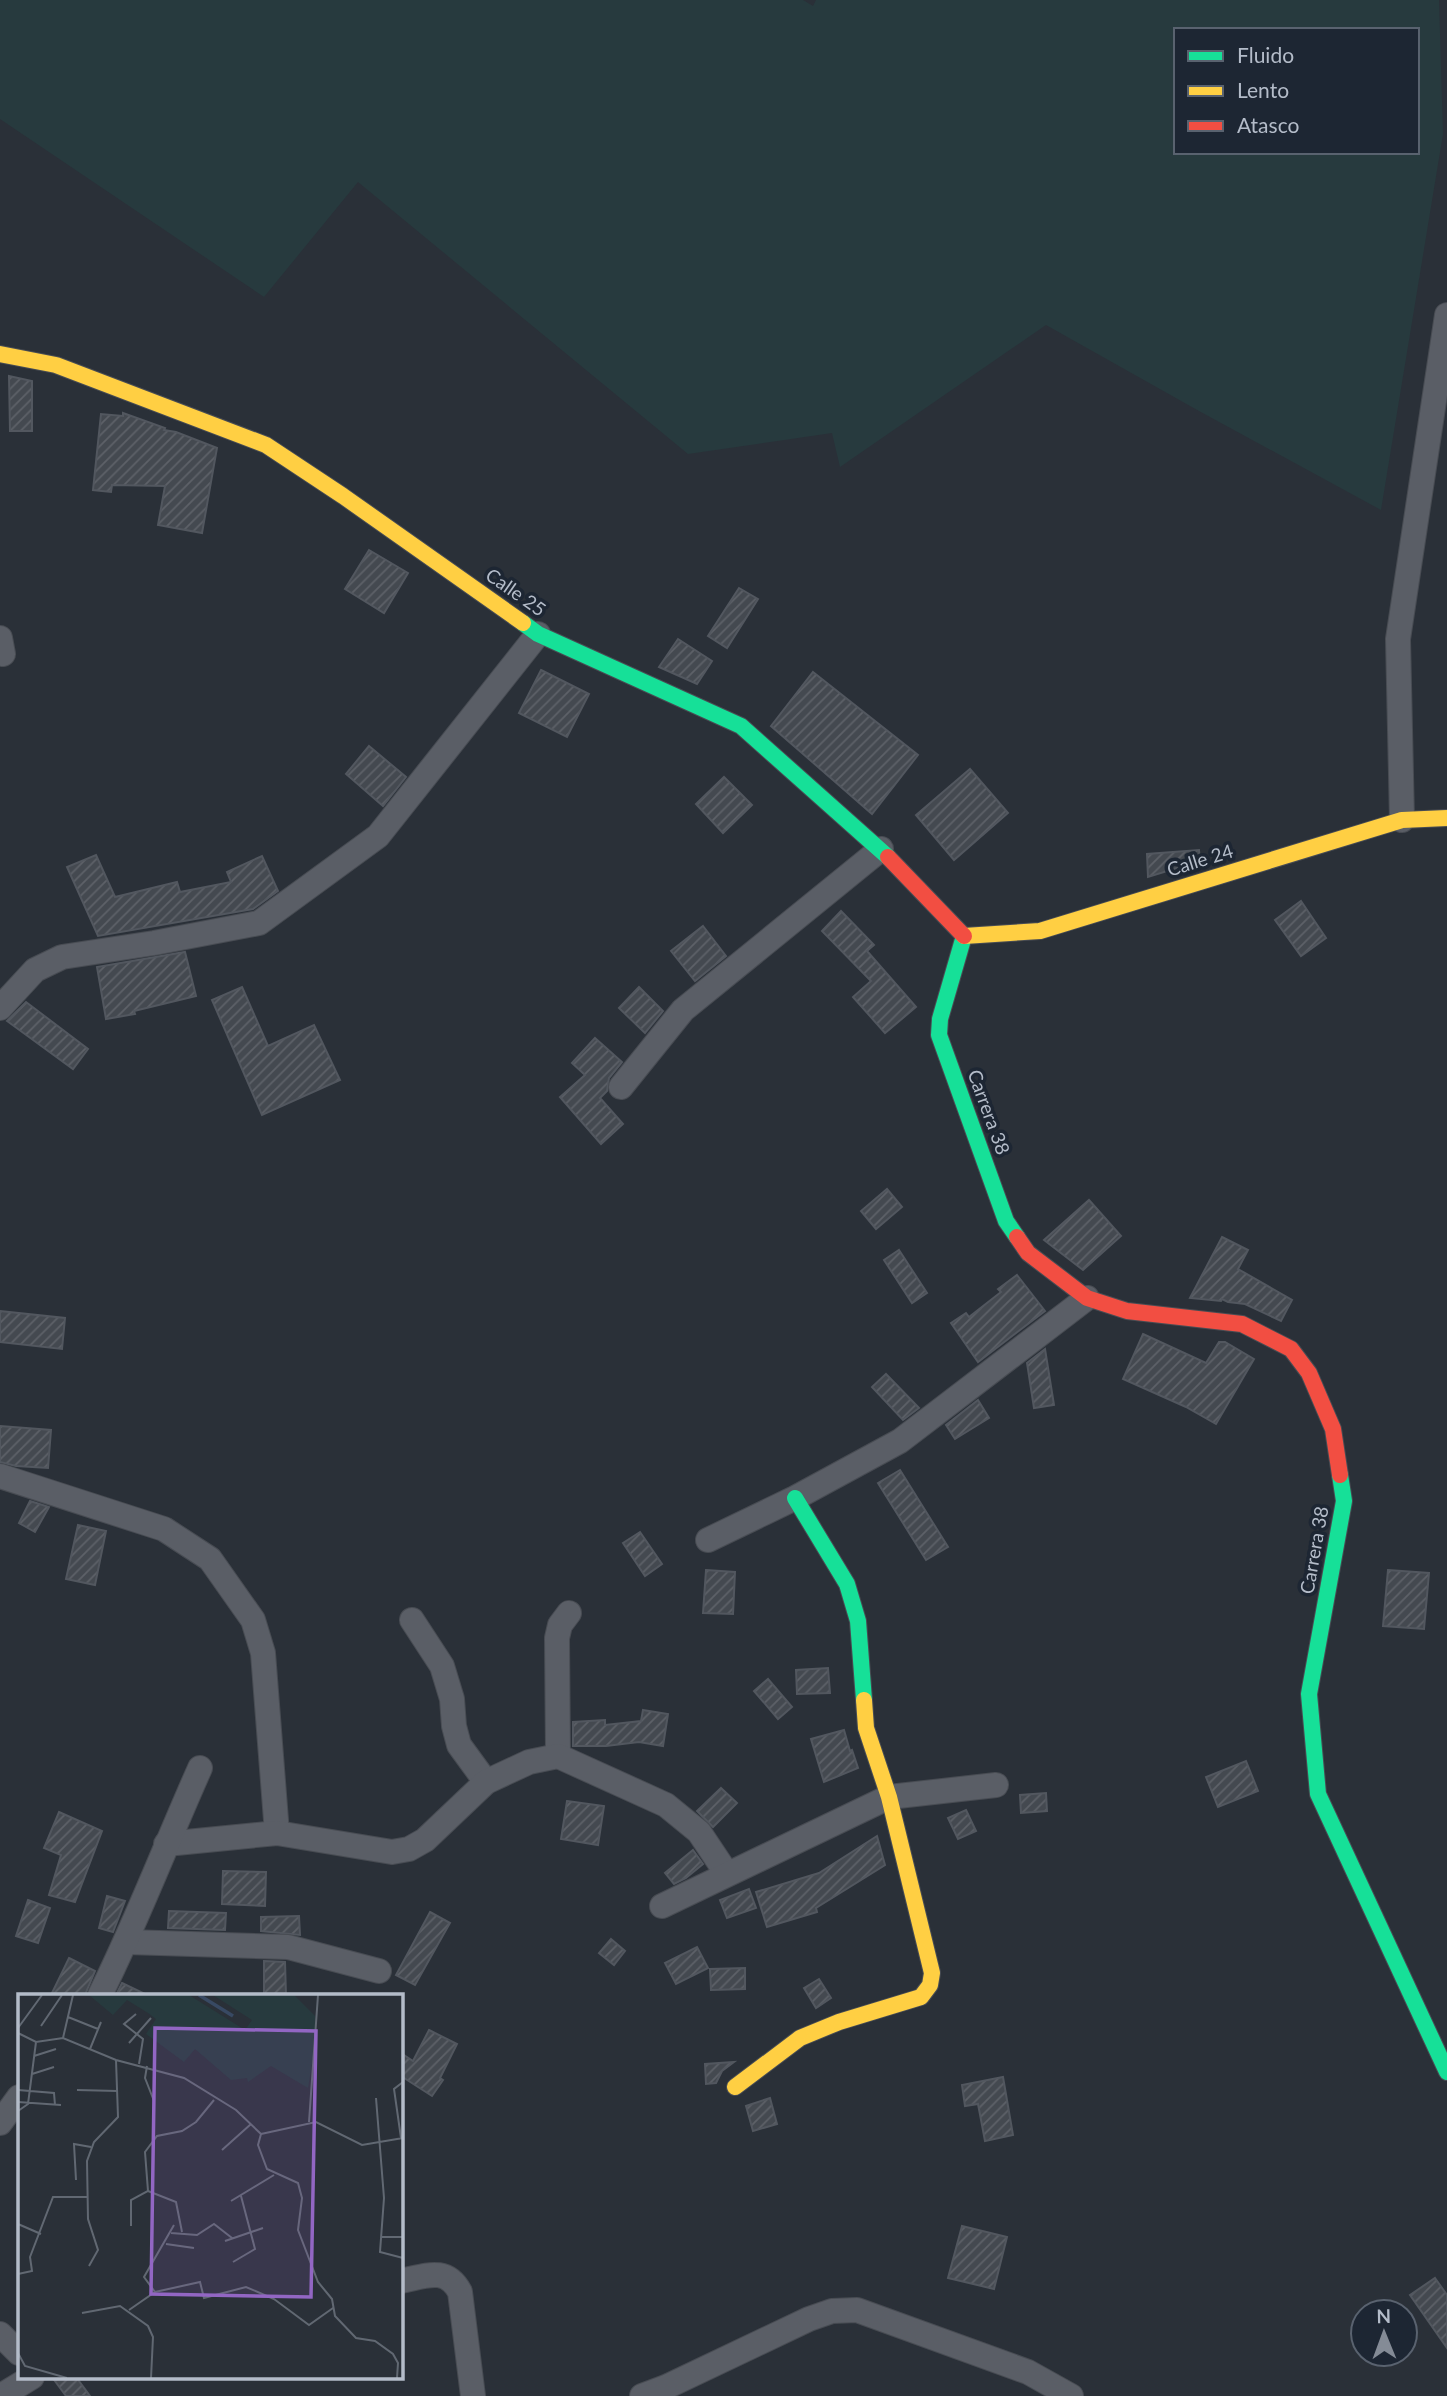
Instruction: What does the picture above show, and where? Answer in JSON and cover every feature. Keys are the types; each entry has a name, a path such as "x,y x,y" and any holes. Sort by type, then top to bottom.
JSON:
{"street":[{"path":"1402,820 1398,639 1447,315"},
{"name":"Calle 25","path":"0,354 56,365 266,445 538,634 741,726 881,849 964,936"},
{"path":"0,1008 35,970 62,957 259,923 378,836 538,634"},
{"name":"Calle 24","path":"964,936 1040,931 1402,820 1447,818"},
{"path":"621,1087 683,1010 881,849"},
{"name":"Carrera 38","path":"964,936 940,1019 939,1035 1006,1221 1028,1252 1087,1298 1127,1311 1242,1324 1292,1349 1310,1373 1333,1429 1344,1501 1309,1694 1318,1794 1447,2072"},
{"path":"708,1540 900,1441 1087,1298"},
{"path":"0,1476 164,1529 210,1559 253,1620 263,1653 277,1833"},
{"path":"735,2087 800,2038 839,2022 921,1997 930,1985 932,1973 889,1797 866,1728 858,1620 847,1584 795,1497"},
{"path":"558,1756 557,1638 560,1625 569,1613"},
{"path":"412,1620 442,1666 452,1699 459,1745 486,1782"},
{"path":"166,1844 277,1833 392,1852 409,1849 425,1840 486,1782 529,1762 558,1756 666,1805 699,1832 727,1874"},
{"path":"101,1994 127,1942 200,1768"},
{"path":"662,1906 889,1797 996,1785"},
{"path":"127,1942 288,1947 379,1971"},
{"path":"0,2123 18,2098"},
{"path":"402,2281 442,2274 453,2279 460,2292 473,2396"},
{"path":"642,2396 832,2311 857,2311 1028,2372 1071,2396"},
{"path":"0,2334 18,2352"},
{"path":"1,2396 30,2378"}],"green space":[{"path":"0,0 803,0 813,6 816,0 1439,0 1443,134 1381,510 1046,325 840,467 832,433 688,454 358,182 264,297 0,119"}],"building":[{"path":"9,376 32,381 32,431 10,431"},
{"path":"123,413 217,448 202,533 158,525 165,486 112,485 111,492 93,490 101,414 123,416"},
{"path":"369,550 408,573 384,613 345,589"},
{"path":"739,588 758,599 727,648 708,636"},
{"path":"678,639 712,661 697,684 659,667"},
{"path":"541,670 589,694 567,737 519,713"},
{"path":"813,672 918,755 872,814 771,726"},
{"path":"369,746 406,777 383,806 346,774"},
{"path":"970,769 1008,813 954,860 916,815"},
{"path":"724,777 752,805 723,833 696,804"},
{"path":"1199,850 1200,861 1148,877 1147,854"},
{"path":"96,855 115,897 177,882 180,892 231,882 227,872 262,856 278,891 253,909 98,936 67,867"},
{"path":"1301,901 1326,938 1301,956 1275,920"},
{"path":"841,911 874,945 867,951 916,1007 885,1033 853,997 871,981 822,931"},
{"path":"703,926 726,956 695,981 671,951"},
{"path":"185,952 196,996 134,1011 135,1014 106,1019 97,967"},
{"path":"242,987 268,1046 314,1025 340,1080 262,1115 212,1000"},
{"path":"639,987 663,1011 645,1033 619,1008"},
{"path":"26,1002 88,1049 73,1069 7,1021"},
{"path":"595,1038 622,1062 609,1078 607,1091 600,1098 623,1124 601,1144 560,1097 585,1075 572,1063"},
{"path":"887,1189 902,1207 876,1229 861,1211"},
{"path":"1089,1200 1121,1236 1083,1270 1044,1240"},
{"path":"1222,1237 1248,1250 1238,1269 1292,1300 1281,1321 1245,1304 1222,1299 1190,1298"},
{"path":"899,1250 927,1293 912,1303 884,1260"},
{"path":"1017,1275 1045,1311 978,1362 951,1323 966,1313 969,1317 1001,1292 998,1289"},
{"path":"0,1311 65,1318 62,1349 0,1342"},
{"path":"1143,1334 1206,1363 1219,1342 1225,1342 1254,1359 1216,1424 1186,1407 1123,1379"},
{"path":"1045,1349 1054,1405 1034,1408 1027,1363"},
{"path":"886,1374 919,1408 903,1420 872,1387"},
{"path":"978,1400 989,1418 955,1439 946,1425"},
{"path":"0,1426 51,1430 48,1468 0,1462"},
{"path":"900,1470 948,1547 926,1560 878,1483"},
{"path":"30,1501 49,1507 35,1532 19,1523"},
{"path":"78,1525 106,1531 95,1585 66,1579"},
{"path":"640,1532 662,1564 645,1576 623,1543"},
{"path":"706,1570 735,1572 733,1614 703,1613"},
{"path":"1388,1570 1429,1573 1424,1629 1383,1626"},
{"path":"828,1668 830,1693 797,1694 796,1670"},
{"path":"768,1679 792,1707 778,1719 754,1691"},
{"path":"643,1710 668,1714 663,1746 639,1742 573,1746 573,1722 605,1720 605,1725 641,1721"},
{"path":"844,1730 858,1768 824,1782 811,1739"},
{"path":"1246,1761 1258,1791 1218,1807 1206,1777"},
{"path":"721,1788 737,1803 713,1827 697,1811"},
{"path":"1046,1793 1047,1811 1021,1813 1020,1795"},
{"path":"567,1801 604,1806 598,1845 561,1839"},
{"path":"966,1810 976,1831 958,1839 948,1818"},
{"path":"59,1812 102,1831 75,1902 49,1895 61,1855 44,1848"},
{"path":"877,1836 885,1865 816,1908 817,1912 767,1927 756,1892 819,1873"},
{"path":"693,1850 703,1864 674,1884 665,1873"},
{"path":"223,1871 266,1872 265,1906 222,1904"},
{"path":"749,1889 756,1908 727,1918 720,1900"},
{"path":"107,1896 125,1901 113,1932 99,1928"},
{"path":"28,1900 50,1908 38,1943 16,1936"},
{"path":"169,1911 226,1913 225,1930 168,1928"},
{"path":"430,1912 450,1923 415,1985 396,1975"},
{"path":"299,1916 300,1935 261,1931 261,1917"},
{"path":"611,1939 625,1951 614,1965 599,1953"},
{"path":"697,1947 708,1968 676,1984 665,1963"},
{"path":"69,1958 95,1971 85,1994 51,1994"},
{"path":"264,1961 285,1962 286,1994 264,1994"},
{"path":"745,1968 745,1989 711,1990 710,1969"},
{"path":"819,1979 831,1998 816,2008 804,1988"},
{"path":"122,1983 145,1994 116,1994"},
{"path":"429,2030 457,2044 440,2078 443,2080 432,2096 402,2077 402,2054 413,2061"},
{"path":"734,2062 722,2071 716,2083 706,2084 705,2064"},
{"path":"1003,2077 1013,2135 985,2141 978,2104 965,2106 962,2085"},
{"path":"770,2098 777,2124 753,2131 746,2106"},
{"path":"962,2226 1007,2237 994,2289 948,2278"},
{"path":"1435,2278 1447,2295 1447,2348 1419,2308 1419,2298 1412,2298 1410,2295"},
{"path":"53,2378 77,2378 90,2396 66,2396"}],"traffic: fast":[{"path":"523,623 538,634 741,726 888,857"},
{"path":"964,936 940,1019 939,1035 1006,1221 1017,1237"},
{"path":"1340,1475 1344,1501 1309,1694 1318,1794 1447,2072"},
{"path":"795,1498 847,1584 858,1621 864,1700"}],"traffic: slow":[{"path":"0,354 56,365 266,445 523,623"},
{"path":"964,936 1040,931 1402,820 1447,818"},
{"path":"735,2087 800,2038 839,2022 921,1997 930,1985 932,1973 889,1797 866,1728 864,1700"}],"traffic: jam":[{"path":"888,857 964,936"},
{"path":"1017,1237 1028,1253 1087,1298 1127,1311 1242,1324 1291,1349 1309,1373 1333,1429 1340,1475"}]}
